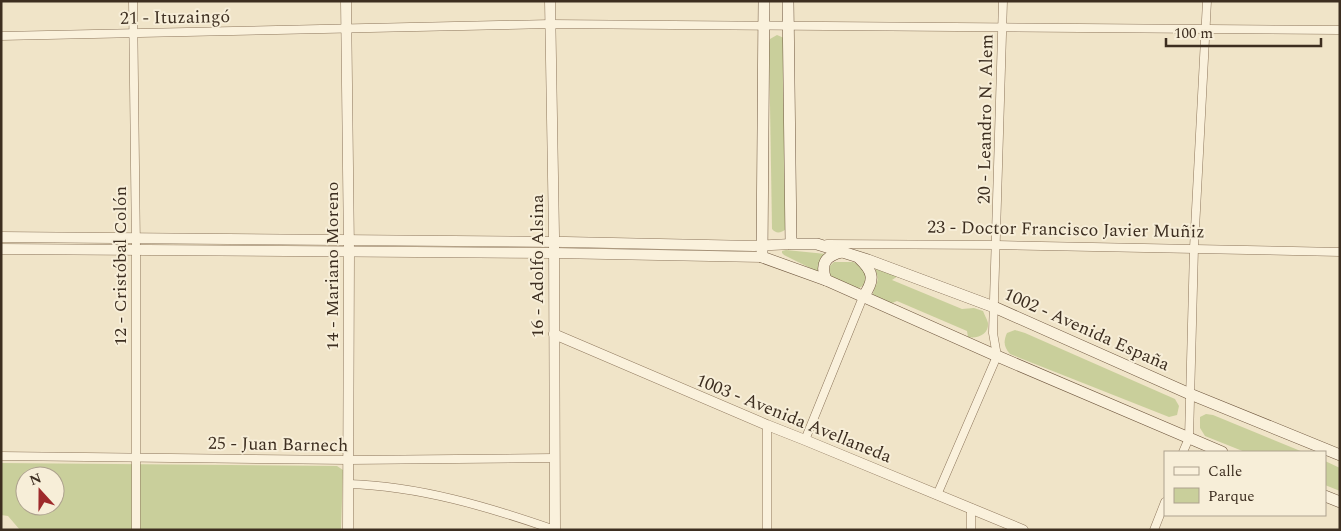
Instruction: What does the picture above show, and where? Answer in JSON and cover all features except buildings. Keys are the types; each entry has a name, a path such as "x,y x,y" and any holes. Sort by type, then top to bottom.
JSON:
{"main road":[{"path":"764,1 762,257 826,280 997,356 1220,451"},
{"path":"788,1 791,244"},
{"name":"23 - Doctor Francisco Javier Muñiz","path":"791,244 817,244"},
{"name":"1002 - Avenida España","path":"817,244 858,257 994,307 1190,394 1340,455"},
{"path":"826,280 823,271 825,261 832,254 842,252"},
{"path":"858,257 868,266 872,273 870,283 863,297"},
{"path":"1326,496 1340,502"}],"street":[{"name":"12 - Cristóbal Colón","path":"133,1 136,250 136,530"},
{"name":"14 - Mariano Moreno","path":"346,1 349,240 348,530"},
{"name":"16 - Adolfo Alsina","path":"550,1 554,242 555,530"},
{"name":"20 - Leandro N. Alem","path":"997,356 993,333 1003,1"},
{"path":"1183,451 1189,438 1194,248 1207,1"},
{"name":"21 - Ituzaingó","path":"1,36 347,30 550,24 1340,30"},
{"path":"1,237 791,244"},
{"name":"23 - Doctor Francisco Javier Muñiz","path":"817,244 1194,248 1340,252"},
{"path":"1,249 554,253 762,257"},
{"path":"805,440 863,297"},
{"name":"1003 - Avenida Avellaneda","path":"554,334 767,426 1023,530"},
{"path":"937,495 997,356"},
{"path":"767,426 767,530"},
{"name":"25 - Juan Barnech","path":"1,456 349,460 554,458"},
{"path":"348,484 372,484 417,491 490,509 555,530"},
{"path":"1154,530 1164,505"},
{"path":"970,508 971,530"}],"green space":[{"path":"777,35 784,38 786,229 775,232 772,229 769,43 770,39"},
{"path":"782,251 826,254 820,261 818,272 784,255"},
{"path":"834,262 853,262 863,267 866,277 865,284 858,289 829,277 830,266"},
{"path":"874,266 898,276 892,280 962,309 974,308 983,311 988,323 987,330 982,335 968,337 967,331 897,301 887,305 873,298 878,277"},
{"path":"1015,330 1175,399 1179,406 1177,415 1169,417 1010,354 1005,347 1005,339 1007,333"},
{"path":"1206,414 1213,415 1301,451 1242,451 1205,436 1200,428 1200,417"},
{"path":"1326,461 1340,468 1340,491 1326,485"},
{"path":"1,463 337,466 343,470 341,530 20,530 8,516 1,515"}]}
